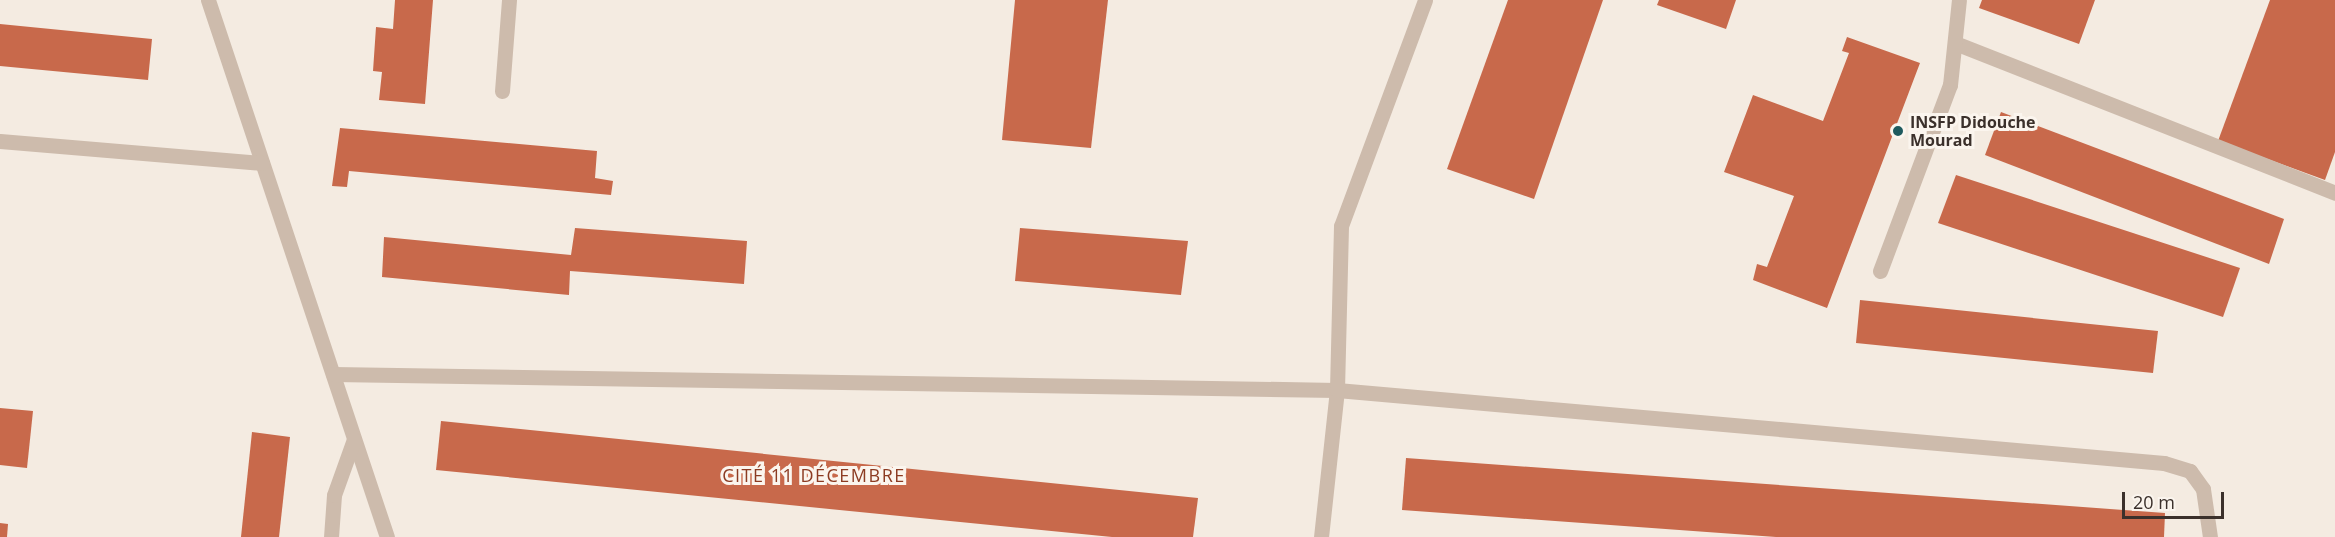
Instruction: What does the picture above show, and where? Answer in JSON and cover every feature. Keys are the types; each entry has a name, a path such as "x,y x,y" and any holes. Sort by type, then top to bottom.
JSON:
{"street":[{"path":"208,0 387,537"},
{"path":"502,91 509,0"},
{"path":"1321,537 1337,390 1341,226 1425,0"},
{"path":"1880,271 1950,85 1959,0"},
{"path":"1956,43 2335,193"},
{"path":"0,141 262,163"},
{"path":"333,374 1337,390 2164,464 2190,471 2203,489 2210,537"},
{"path":"331,537 334,495 354,439"}],"building":[{"path":"395,0 433,0 425,104 379,100 382,72 373,71 376,27 393,29"},
{"path":"1015,0 1108,0 1091,148 1002,140"},
{"path":"1508,0 1603,0 1534,199 1447,169"},
{"path":"1659,0 1736,0 1726,29 1657,5"},
{"path":"1982,0 2095,0 2079,44 1979,8"},
{"path":"2270,0 2335,0 2335,152 2325,180 2218,141"},
{"path":"0,24 152,39 148,80 0,66"},
{"path":"1847,37 1920,63 1827,308 1753,280 1757,264 1767,267 1794,196 1724,172 1753,95 1823,121 1849,53 1842,51"},
{"path":"2001,112 2284,219 2269,264 1985,155"},
{"path":"340,128 597,151 595,178 613,181 611,195 349,171 347,187 332,186"},
{"path":"1956,175 2240,268 2223,317 1938,223"},
{"path":"575,228 747,241 744,284 570,271 569,295 382,277 384,237 571,255"},
{"path":"1020,228 1188,241 1181,295 1015,281"},
{"path":"1860,300 2158,331 2153,373 1856,343"},
{"path":"0,408 33,411 27,468 0,465"},
{"path":"441,421 1198,498 1193,537 1112,537 436,470"},
{"path":"252,432 290,437 279,537 241,537"},
{"path":"1406,458 2165,513 2164,537 1776,537 1402,510"},
{"path":"0,523 8,524 7,537 0,537"}],"place":[{"name":"INSFP Didouche Mourad","path":"1898,131"}],"district":[{"name":"CITÉ 11 DÉCEMBRE","path":"814,475"}]}
